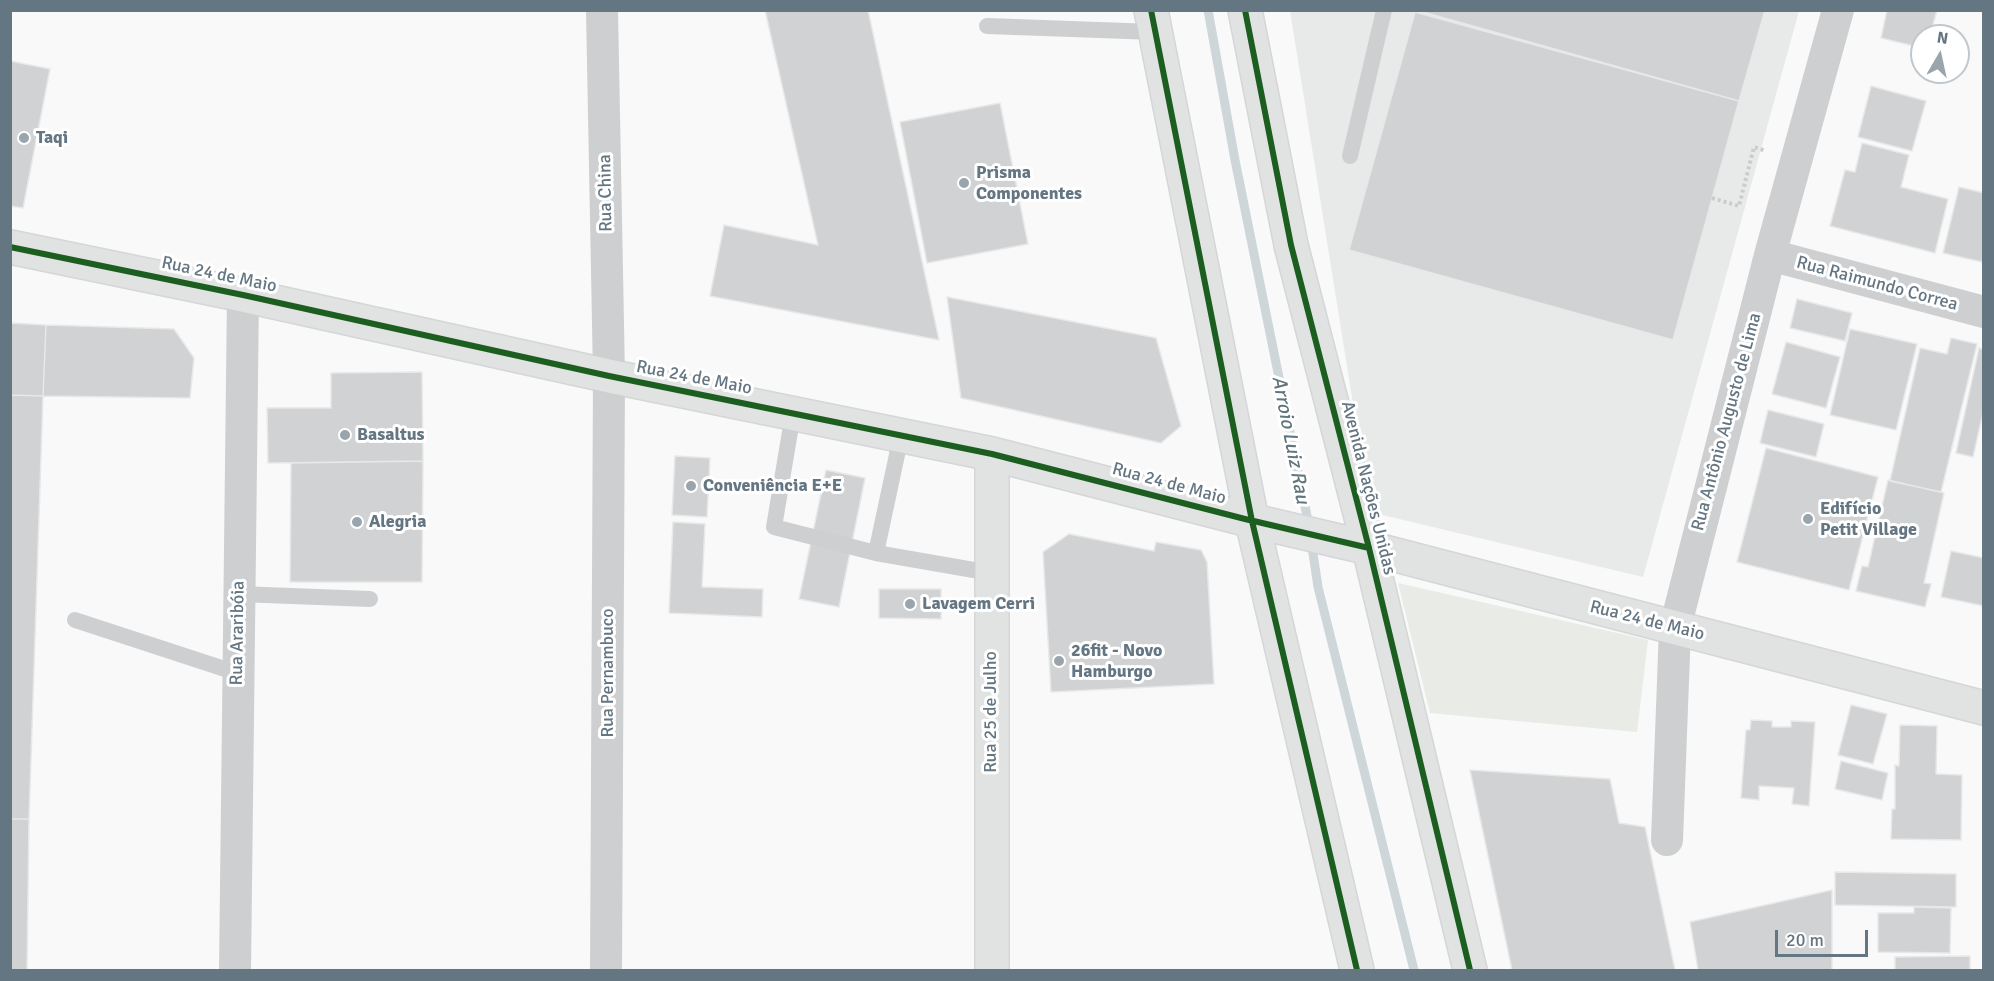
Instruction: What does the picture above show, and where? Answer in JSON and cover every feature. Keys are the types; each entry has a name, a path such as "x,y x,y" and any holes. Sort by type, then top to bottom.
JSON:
{"street":[{"name":"Rua China","path":"602,10 609,376"},
{"name":"Avenida Nações Unidas","path":"1245,10 1291,245 1368,548 1470,970"},
{"name":"Rua Antônio Augusto de Lima","path":"1667,840 1675,628 1770,255 1838,10"},
{"path":"1153,21 1252,521 1357,970"},
{"name":"Rua 24 de Maio","path":"10,247 243,295 609,376 992,454 1252,521 1368,548 1983,708"},
{"name":"Rua Raimundo Correa","path":"1770,255 1983,312"},
{"name":"Rua Araribóia","path":"235,970 243,295"},
{"name":"Rua Pernambuco","path":"606,970 609,376"},
{"name":"Rua 25 de Julho","path":"992,454 992,970"}],"lane":[{"path":"1350,156 1384,10"},
{"path":"987,26 1153,21"},
{"path":"793,414 774,527 876,553 991,573"},
{"path":"876,553 901,436"},
{"path":"239,594 370,599"},
{"path":"75,620 237,674"}],"path":[{"path":"1712,198 1739,206 1754,147"}],"shaded area":[{"path":"1290,11 1799,11 1643,577 1378,514 1354,410"},
{"path":"1398,583 1648,640 1637,732 1430,713"}],"building":[{"path":"765,10 868,10 939,340 710,296 724,225 818,245"},
{"path":"1416,10 1765,10 1739,101"},
{"path":"1887,10 1937,10 1933,24 1910,24 1910,45 1881,38"},
{"path":"1415,12 1739,101 1673,340 1349,250"},
{"name":"Taqi","path":"10,61 50,69 23,208 10,206"},
{"path":"1871,86 1926,101 1912,151 1858,137"},
{"name":"Prisma Componentes","path":"1000,103 1028,244 927,263 900,122"},
{"path":"1862,143 1909,155 1901,187 1948,199 1935,253 1830,226 1845,170 1855,172"},
{"path":"1959,187 1984,193 1982,262 1943,253"},
{"path":"947,297 1156,338 1181,426 1161,443 961,398"},
{"path":"1797,299 1852,313 1845,341 1790,328"},
{"path":"10,323 46,325 43,396 10,395"},
{"path":"46,325 174,329 194,358 190,398 43,396"},
{"path":"1850,329 1917,344 1896,430 1830,415"},
{"path":"1951,338 1977,344 1941,492 1890,481 1920,348 1947,354"},
{"path":"1786,342 1840,357 1826,408 1772,394"},
{"path":"1979,348 1984,350 1984,408 1973,457 1956,453"},
{"name":"Basaltus","path":"422,372 423,461 268,463 267,408 331,408 331,373"},
{"path":"10,395 43,396 29,819 10,819"},
{"path":"1768,410 1824,424 1816,457 1760,443"},
{"name":"Edifício Petit Village","path":"1766,448 1878,477 1849,590 1737,562"},
{"name":"Conveniência E+E","path":"675,456 710,458 707,517 672,515"},
{"name":"Alegria","path":"423,461 422,582 290,582 291,463"},
{"path":"826,470 865,478 839,607 799,599"},
{"path":"1888,480 1944,493 1924,583 1931,584 1925,607 1856,591 1862,566 1868,567"},
{"path":"673,522 705,524 702,587 763,589 762,617 669,613"},
{"path":"1069,534 1154,551 1156,542 1201,550 1207,562 1214,684 1051,692 1043,552"},
{"path":"1951,551 1984,558 1984,606 1941,597"},
{"name":"Lavagem Cerri","path":"879,589 941,589 941,619 879,618"},
{"path":"1851,705 1887,714 1873,764 1838,755"},
{"path":"1751,720 1772,721 1772,727 1791,727 1791,721 1815,722 1809,806 1792,804 1794,788 1759,786 1759,800 1741,798 1746,730 1750,730"},
{"path":"1900,725 1937,726 1936,774 1962,775 1961,840 1891,839 1892,809 1895,809 1895,765 1899,766"},
{"path":"1841,761 1888,773 1882,800 1835,789"},
{"path":"1470,770 1610,779 1619,823 1645,827 1675,970 1512,970"},
{"path":"10,819 29,819 27,970 10,970"},
{"path":"1835,872 1956,874 1956,907 1835,905"},
{"path":"1832,890 1832,970 1698,970 1690,922"},
{"path":"1914,907 1951,908 1950,953 1878,952 1878,913 1914,913"},
{"path":"1970,956 1970,970 1895,970 1895,957"}],"waterway":[{"name":"Arroio Luiz Rau","path":"1208,10 1235,160 1309,526"},
{"name":"Arroio Luiz Rau","path":"1311,540 1318,587 1414,970"}],"cycle path":[{"path":"1151,10 1252,521 1357,970"},
{"path":"1245,10 1291,245 1369,548 1470,970"},
{"path":"10,247 243,295 609,376 992,454 1245,519 1369,548"}],"place":[{"name":"Taqi","path":"24,138"},
{"name":"Prisma Componentes","path":"964,183"},
{"name":"Basaltus","path":"345,435"},
{"name":"Conveniência E+E","path":"691,486"},
{"name":"Edifício Petit Village","path":"1808,519"},
{"name":"Alegria","path":"357,522"},
{"name":"Lavagem Cerri","path":"910,604"},
{"name":"26fit - Novo Hamburgo","path":"1059,661"}]}
